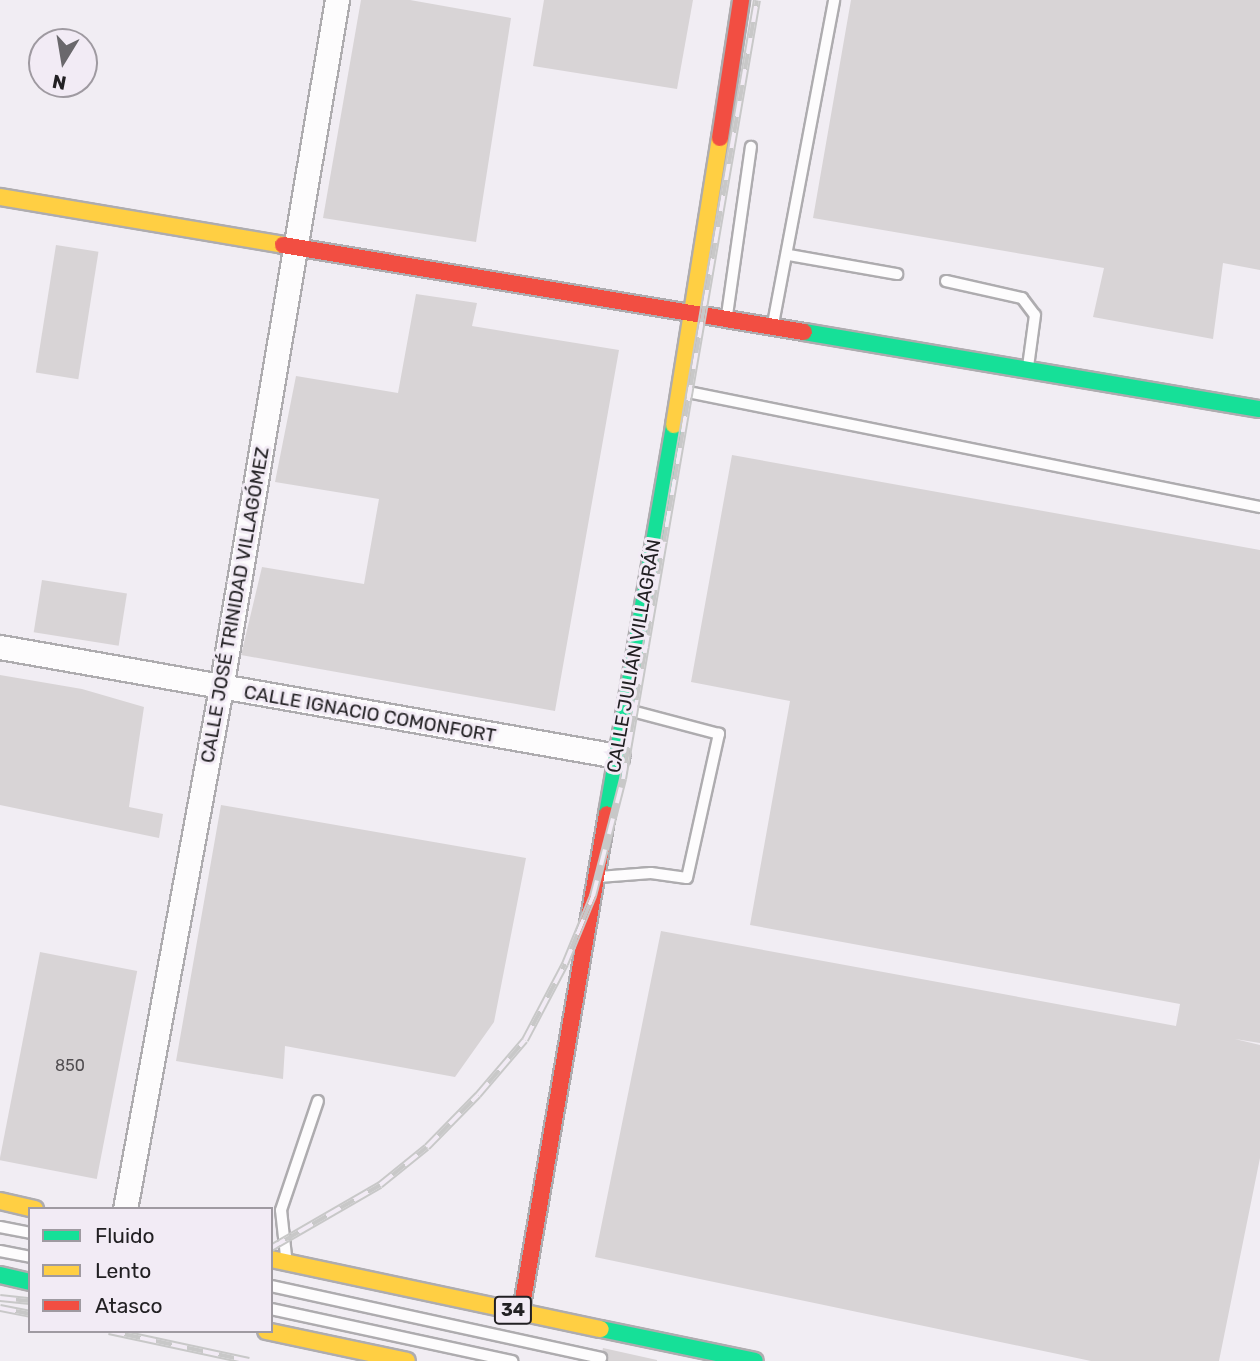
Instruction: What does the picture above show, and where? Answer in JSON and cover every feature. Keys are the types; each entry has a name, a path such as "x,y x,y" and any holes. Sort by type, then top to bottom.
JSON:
{"street":[{"name":"CALLE JOSÉ TRINIDAD VILLAGÓMEZ","path":"125,1207 221,688 337,0"},
{"name":"CALLE JULIÁN VILLAGRÁN","path":"521,1311 693,316 741,0"},
{"path":"0,197 693,316 1260,409"},
{"name":"CALLE IGNACIO COMONFORT","path":"0,647 617,757"},
{"path":"0,1201 28,1207"},
{"name":"34","path":"279,1261 755,1361"},
{"path":"0,1275 28,1282"},
{"path":"273,1332 407,1361"}],"lane":[{"path":"772,329 789,255 834,0"},
{"path":"725,321 751,147"},
{"path":"789,255 897,274"},
{"path":"946,281 1022,298 1035,315 1027,369"},
{"path":"680,391 1260,507"},
{"path":"596,877 651,873 687,878 719,734 625,709"},
{"path":"279,1261 281,1210 318,1101"},
{"path":"0,1227 28,1233"},
{"path":"0,1251 28,1257"},
{"path":"273,1286 601,1358"},
{"path":"273,1309 512,1361"}],"building":[{"path":"361,0 410,0 511,18 476,242 323,218"},
{"path":"544,0 693,0 677,89 533,66"},
{"path":"851,0 1260,0 1260,270 1223,263 1213,339 1093,317 1104,268 813,218"},
{"path":"56,245 98,252 78,379 36,372"},
{"path":"416,294 477,303 472,326 619,350 555,711 241,655 262,567 364,584 379,499 275,482 296,376 398,393"},
{"path":"732,455 1260,550 1260,1043 1235,1039 1260,1045 1260,1158 1219,1361 1091,1361 595,1257 661,931 1176,1026 1180,1004 750,925 790,701 691,682"},
{"path":"42,580 127,593 119,646 34,632"},
{"path":"0,675 82,689 144,707 129,807 163,814 159,838 0,805"},
{"path":"221,805 526,858 494,1022 455,1077 285,1046 283,1079 176,1061"},
{"path":"40,952 137,971 97,1179 0,1160"},
{"path":"603,1348 657,1360 657,1361 600,1361"}],"railway":[{"path":"273,1247 380,1185 427,1147 478,1095 525,1040 565,964 593,896 623,779 757,0"},
{"path":"0,1298 28,1301"},
{"path":"0,1308 28,1314"},
{"path":"118,1333 249,1361"}],"traffic: fast":[{"path":"804,332 1260,409"},
{"path":"607,814 674,425"},
{"path":"0,1275 28,1282"},
{"path":"601,1329 755,1361"}],"traffic: slow":[{"path":"674,425 720,138"},
{"path":"0,197 283,245"},
{"path":"0,1201 28,1207"},
{"path":"273,1259 601,1329"},
{"path":"273,1332 407,1361"}],"traffic: jam":[{"path":"720,138 741,0"},
{"path":"283,245 804,332"},
{"path":"521,1311 607,814"}]}
